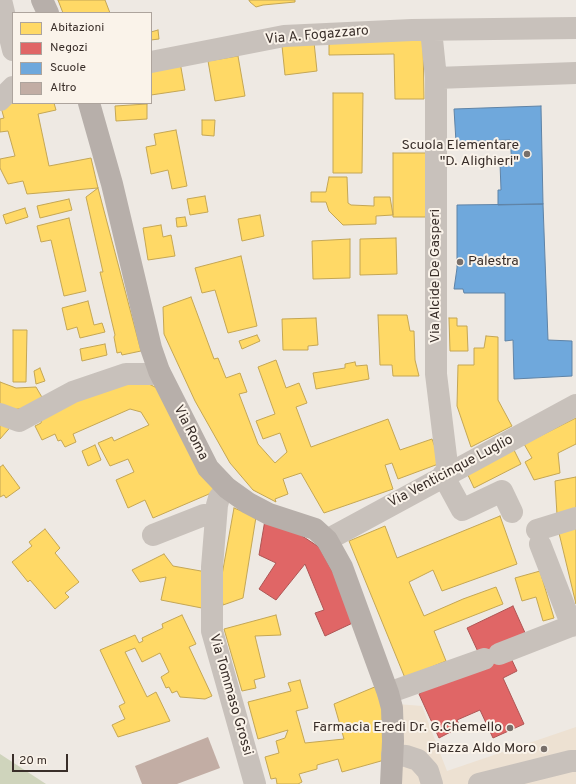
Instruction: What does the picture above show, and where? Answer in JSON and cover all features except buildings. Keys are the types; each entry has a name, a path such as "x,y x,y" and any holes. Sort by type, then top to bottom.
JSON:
{"main road":[{"path":"42,0 48,12"},
{"name":"Via Roma","path":"89,104 121,221 151,348 159,371 208,468 227,488 248,503 269,514 315,530 327,540 342,567 388,693 393,725 391,784"}],"street":[{"path":"1,3 12,46"},
{"name":"Via A. Fogazzaro","path":"152,62 284,36 422,30 576,28"},
{"name":"Via Alcide De Gasperi","path":"422,30 436,78 436,374 446,474"},
{"path":"436,78 576,73"},
{"path":"0,100 12,88"},
{"path":"0,414 19,421 73,392 126,374 152,374 159,371"},
{"name":"Via Venticinque Luglio","path":"327,540 446,474 576,405"},
{"path":"446,474 462,510 502,492 512,512"},
{"name":"Via Tommaso Grossi","path":"227,488 219,498 216,516 212,575 212,631 256,784"},
{"path":"153,535 204,515 216,516"},
{"path":"388,693 492,657 574,625 538,537 576,518"},
{"path":"392,755 406,756 418,760 428,771 432,784"},
{"path":"479,784 576,761"}],"green space":[{"path":"0,754 46,784 0,784"}],"shaded area":[{"name":"Piazza Aldo Moro","path":"397,704 422,706 447,771 576,727 576,784 397,784"}],"place":[{"name":"Scuola Elementare \"D. Alighieri\"","path":"527,154"},
{"name":"Palestra","path":"460,262"},
{"name":"Farmacia Eredi Dr. G.Chemello","path":"510,728"},
{"name":"Piazza Aldo Moro","path":"544,749"}]}
